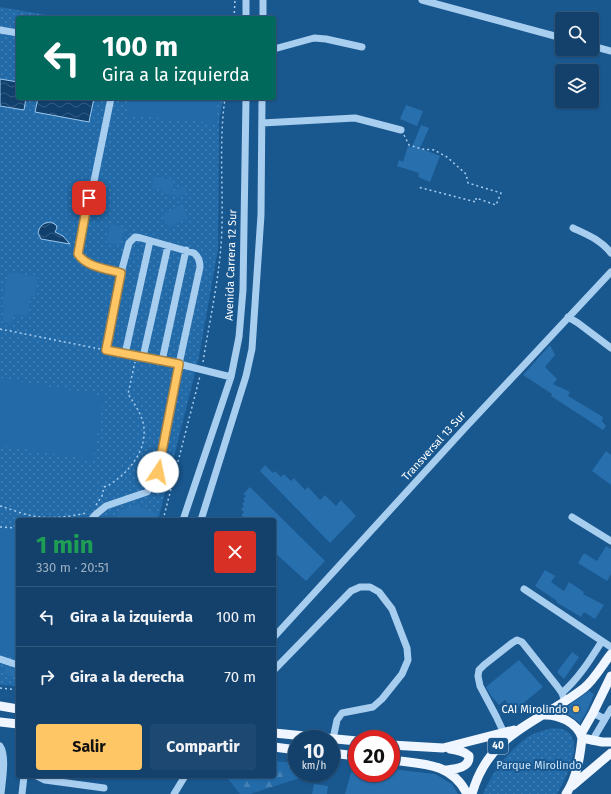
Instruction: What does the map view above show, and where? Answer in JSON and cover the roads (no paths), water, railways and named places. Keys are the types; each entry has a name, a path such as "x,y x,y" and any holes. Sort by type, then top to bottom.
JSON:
{"main road":[{"name":"40","path":"472,794 485,762 500,744 519,729 543,715 563,697 586,686 611,654"},
{"path":"569,790 576,773 581,736 610,679"},
{"path":"0,706 16,708"},
{"path":"543,715 552,714 565,719 581,736 592,741 611,742"},
{"path":"0,722 16,724"},
{"path":"443,748 519,729"},
{"path":"276,733 288,734"},
{"path":"400,746 443,748 462,751 469,756 470,761 468,764 459,768 446,770"},
{"path":"276,748 288,749"},
{"path":"569,790 611,752"},
{"path":"400,761 436,766 446,770 460,782 467,794"}],"street":[{"path":"246,0 246,16"},
{"path":"263,0 263,16"},
{"path":"422,0 555,36"},
{"path":"0,30 16,33"},
{"path":"276,48 314,38 362,46"},
{"path":"599,48 611,51"},
{"path":"111,100 93,186 86,210 78,254 82,260 88,264 121,273"},
{"name":"Avenida Carrera 12 Sur","path":"184,518 231,376 239,337 243,290 246,100"},
{"path":"202,518 246,376 252,349 261,215 262,100"},
{"path":"262,123 356,118 401,130"},
{"path":"573,228 594,237 611,253"},
{"path":"93,518 106,506 147,492 153,484 158,472 179,364 200,267 200,261 197,255 186,250 135,237 131,239 121,273 106,350 179,364 231,376"},
{"path":"125,354 150,241"},
{"path":"143,357 168,246"},
{"path":"162,361 186,250"},
{"name":"Transversal 13 Sur","path":"276,635 465,428 611,272"},
{"path":"568,317 611,348"},
{"path":"572,517 611,541"},
{"path":"276,668 351,591 360,587 370,587 379,592 392,609 407,648 408,660 402,674 382,699 373,707 342,713 337,720 335,730"},
{"path":"524,589 611,647"},
{"path":"504,733 480,686 478,676 479,670 484,664 517,640 522,642 563,697 585,668 602,641"},
{"path":"0,659 16,664"},
{"path":"592,741 611,708"},
{"path":"593,713 605,719"},
{"path":"0,746 2,749 3,764 1,794"},
{"path":"22,794 24,778"},
{"path":"41,778 45,780 104,788"},
{"path":"174,794 184,778"}],"water":[{"path":"0,79 16,82 16,100 26,100 24,110 0,106"},
{"path":"38,100 94,100 89,122 35,112"},
{"path":"51,222 56,225 57,228 55,232 63,236 70,244 41,239 38,233 41,226"}],"place":[{"name":"CAI Mirolindo","path":"576,709"}],"park label":[{"name":"Parque Mirolindo","path":"539,765"}]}
